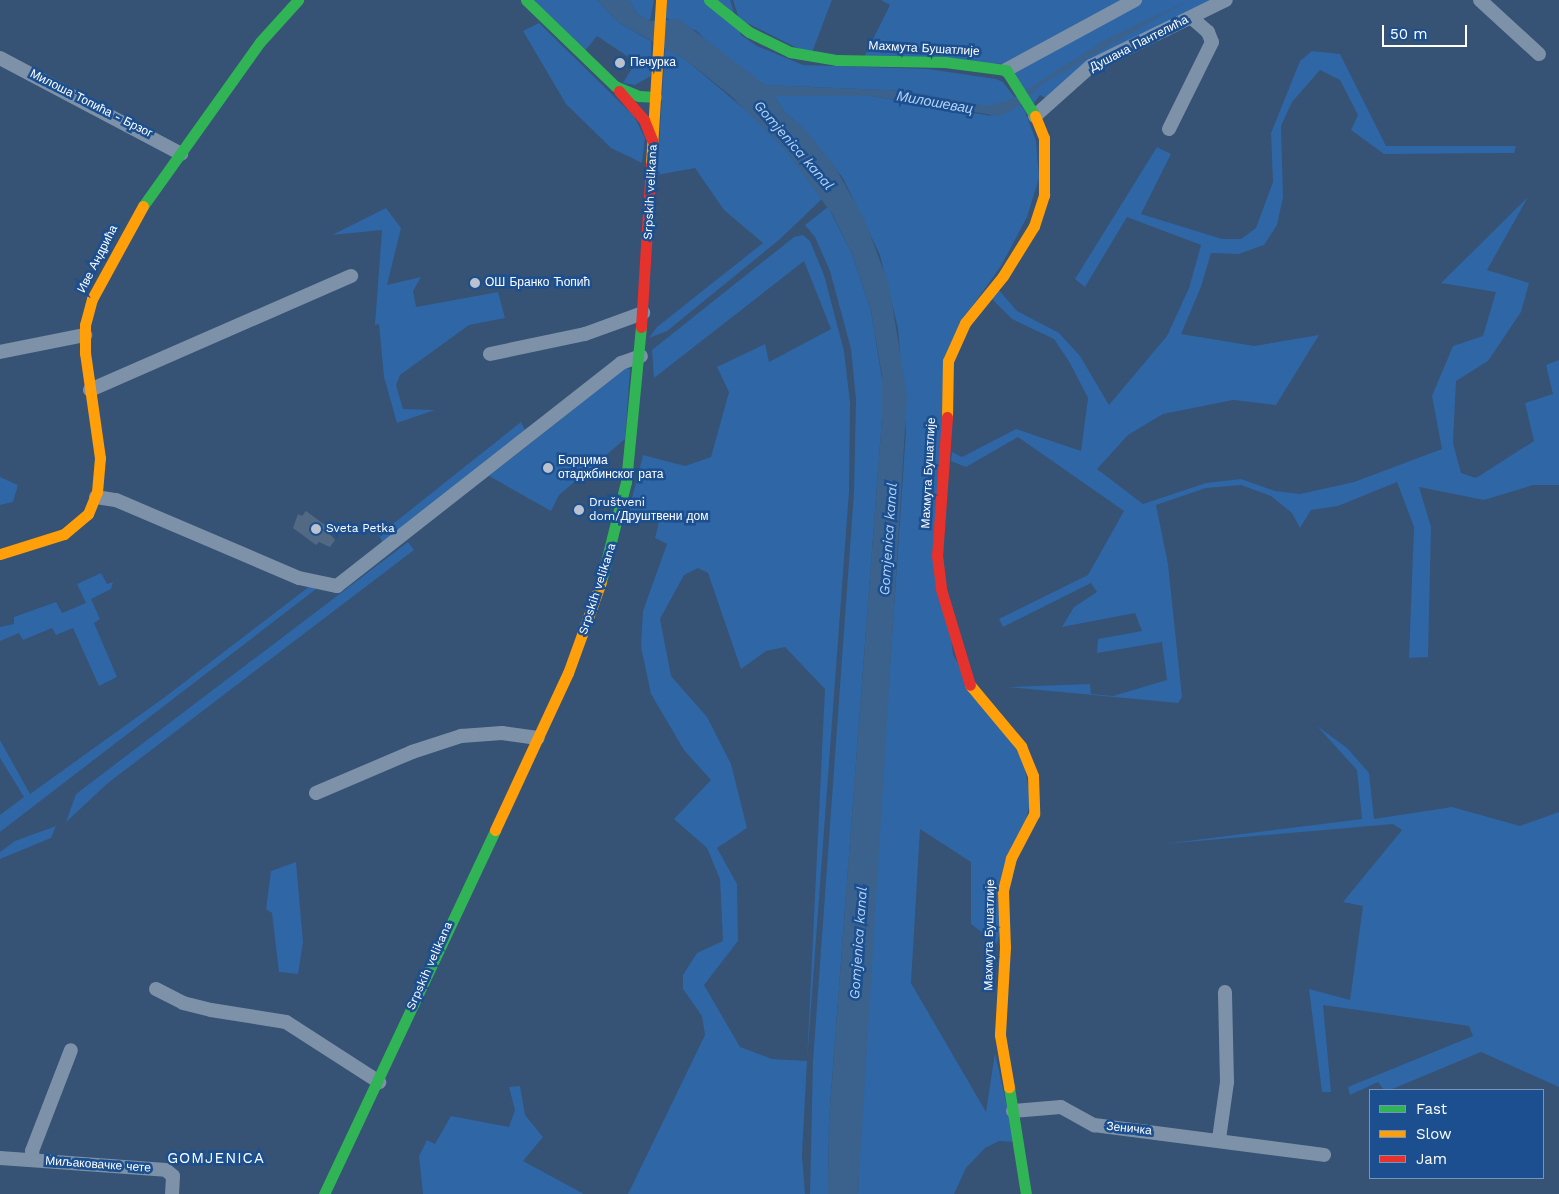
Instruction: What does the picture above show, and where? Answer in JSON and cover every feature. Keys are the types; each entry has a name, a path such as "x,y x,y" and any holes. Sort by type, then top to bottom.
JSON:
{"street":[{"name":"Иве Андрића","path":"0,554 64,534 88,514 96,497 100,458 90,390 85,336 88,312 109,264 134,219 260,42 298,0"},
{"path":"526,0 615,86 644,120 653,145"},
{"name":"Srpskih velikana","path":"324,1194 378,1082 582,640 609,556 626,482 641,356 661,0"},
{"name":"Махмута Бушатлије","path":"710,0 749,32 790,52 837,60 945,62 1010,76 1033,112 1044,138 1047,169 1034,226 992,293 964,323 948,360 946,465 937,555 941,589 970,685 1021,746 1033,776 1034,814 1011,858 1003,891 1005,947 1000,1035 1026,1194"},
{"path":"1010,76 1135,0"},
{"name":"Душана Пантелића","path":"1033,112 1091,66 1226,0"},
{"path":"1480,0 1539,54"},
{"path":"1169,129 1212,42 1208,32 1192,18"},
{"name":"Милоша Топића - Брзог","path":"0,58 181,154"},
{"path":"615,86 646,84 657,70"},
{"path":"615,86 639,96 656,97"},
{"path":"90,390 351,276"},
{"path":"490,354 586,334 643,313"},
{"path":"0,352 85,336"},
{"path":"96,497 116,500 298,578 337,586 621,363 641,356"},
{"path":"316,793 412,752 462,736 502,732 538,738"},
{"path":"156,989 183,1003 211,1010 286,1022 378,1082"},
{"path":"1219,1139 1227,1082 1225,992"},
{"name":"Миљаковачке чете","path":"33,1160 32,1151 71,1050"},
{"name":"Зеничка","path":"1013,1111 1061,1107 1094,1125 1219,1139 1324,1155"},
{"name":"Миљаковачке чете","path":"0,1158 166,1170 173,1176 172,1194"}],"shaded area":[{"path":"533,0 597,0 618,22 651,41 651,76 635,85 623,83 636,62 597,36 584,52"},
{"path":"629,0 654,0 650,21 637,14"},
{"path":"667,0 730,0 741,35 757,46 803,65 928,69 996,79 1003,82 1025,111 1036,141 1039,178 1027,217 1001,266 959,325 937,496 953,655 1023,760 1031,799 997,944 971,924 971,862 920,829 911,983 986,1112 995,1053 1015,1142 999,1141 985,1148 966,1168 954,1194 858,1194 863,1065 906,431 898,328 880,255 843,178 800,125 785,113 775,96 871,96 992,116 980,106 906,91 765,85 712,47 697,31 666,18"},
{"path":"733,0 832,0 811,55 739,19"},
{"path":"881,0 1127,0 1007,64 863,59 890,5"},
{"path":"1141,0 1215,0 1079,70 1049,100 1040,95 1031,107 1012,77 1018,65"},
{"path":"539,23 634,116 645,138 642,163 611,148 566,104 523,31"},
{"path":"665,48 686,60 755,118 784,148 822,199 779,240 667,331 649,338 657,327 763,243 724,210 695,168 657,175"},
{"path":"1312,51 1340,54 1386,146 1516,146 1514,153 1384,154 1351,130 1358,115 1340,80 1320,70 1292,102 1281,126 1283,197 1277,225 1264,245 1239,254 1211,253 1201,287 1181,334 1254,346 1319,335 1276,405 1233,400 1163,414 1128,435 1097,469 1143,504 1206,483 1241,479 1275,491 1300,494 1354,482 1442,449 1432,396 1453,346 1483,336 1496,292 1441,283 1528,197 1487,270 1529,283 1521,312 1488,361 1456,381 1453,443 1461,473 1476,478 1534,441 1525,403 1553,394 1546,365 1559,360 1559,485 1533,485 1484,500 1419,487 1431,527 1428,657 1409,658 1414,527 1397,482 1338,506 1311,510 1300,528 1292,513 1271,496 1241,485 1206,488 1156,505 1168,564 1182,697 1178,703 1008,687 1090,684 1091,694 1113,696 1167,680 1162,642 1097,653 1098,639 1142,631 1135,613 1062,627 1074,607 1097,592 1091,583 1003,627 999,619 1088,575 1124,511 1018,437 966,467 951,461 952,452 962,457 1016,429 1081,451 1088,398 1070,363 1054,339 1012,319 991,298 997,288 1017,311 1059,333 1080,356 1109,405 1167,336 1189,288 1201,245 1127,217 1085,287 1075,279 1157,147 1171,154 1141,214 1222,239 1241,239 1256,228 1273,182 1271,133 1300,61"},
{"path":"828,207 852,254 871,311 882,379 882,418 829,1120 828,1194 810,1194 813,1061 854,492 856,400 851,349 830,271 815,237 805,225"},
{"path":"386,208 401,228 387,285 421,277 413,291 416,307 498,292 505,318 469,325 400,375 396,385 403,409 435,410 397,423 384,377 379,324 375,325 382,230 332,235"},
{"path":"803,235 810,241 824,275 844,351 850,403 849,492 807,1061 802,1155 805,1194 628,1194 705,1035 702,1016 683,989 683,975 697,953 723,941 720,879 707,848 674,819 711,780 684,750 651,694 641,647 643,611 667,544 655,538 660,518 629,510 643,455 685,466 711,457 729,392 717,367 765,344 769,362 831,329 804,261 654,378 652,350 794,237","holes":["698,568 708,573 741,669 766,651 785,647 825,689 807,1061 772,1059 740,1047 704,985 738,941 737,884 717,848 747,828 731,764 707,717 671,676 660,619 684,575"]},
{"path":"626,368 630,369 625,439 559,495 551,511 489,476"},
{"path":"521,422 526,432 383,543 379,535"},
{"path":"0,477 18,485 13,502 0,505"},
{"path":"408,542 414,550 108,783 66,822 76,794"},
{"path":"101,573 107,584 113,582 111,589 91,599 100,619 94,623 117,677 99,686 73,628 56,635 52,628 23,640 19,633 0,641 0,627 14,624 14,617 56,602 62,613 86,603 77,584"},
{"path":"310,586 316,589 0,832 0,815 24,797 0,758 0,740 30,794 165,697"},
{"path":"1317,726 1347,748 1369,773 1374,819 1452,807 1520,826 1559,812 1559,1087 1481,1052 1392,1089 1383,1089 1378,1082 1350,1095 1348,1087 1473,1036 1469,1026 1323,1005 1331,1092 1322,1092 1309,989 1350,1000 1363,906 1343,902 1402,830 1393,824 1164,844 1362,819 1357,770"},
{"path":"56,826 51,838 0,859 0,852 15,841"},
{"path":"296,862 303,942 298,974 279,972 272,913 266,909 271,871"},
{"path":"520,1086 525,1115 543,1137 523,1161 584,1194 423,1194 419,1156 427,1140 435,1144 451,1116 509,1127 515,1110 509,1087"}],"water":[{"path":"597,0 629,0 637,14 650,21 679,19 765,85 906,91 988,106 1012,99 1105,40 1189,0 1041,85 1018,107 1000,116 871,96 775,96 785,113 805,129 834,165 865,221 889,285 907,396 858,1194 828,1194 828,1185 829,1120 882,418 882,375 871,311 852,254 832,214 784,148 731,96 686,60 618,22"}],"building":[{"name":"Sveta Petka","path":"306,511 329,528 327,531 335,540 330,547 319,542 316,545 293,528 298,514 302,516"}],"traffic: fast":[{"path":"143,206 260,42 298,0"},
{"path":"526,0 615,86 639,96 656,97"},
{"path":"709,0 749,32 790,52 837,60 945,62 1006,70 1035,116"},
{"path":"601,582 626,482 641,327"},
{"path":"324,1194 495,830"},
{"path":"1009,1087 1026,1194"}],"traffic: slow":[{"path":"651,164 661,0"},
{"path":"947,417 948,361 965,323 1003,276 1034,226 1044,195 1044,138 1035,116"},
{"path":"0,554 64,534 88,514 97,492 100,458 85,353 85,325 92,299 143,206"},
{"path":"495,830 568,673 601,582"},
{"path":"970,685 1021,746 1033,776 1034,814 1011,858 1003,891 1005,947 1000,1035 1009,1087"}],"traffic: jam":[{"path":"619,91 644,120 652,140"},
{"path":"641,327 651,164"},
{"path":"947,417 937,555 941,589 970,685"}],"place":[{"name":"Печурка","path":"620,63"},
{"name":"ОШ Бранко Ћопић","path":"475,283"},
{"name":"Борцима отаджбинског рата","path":"548,468"},
{"name":"Društveni dom/Друштвени дом","path":"579,510"},
{"name":"Sveta Petka","path":"316,529"}],"district":[{"name":"GOMJENICA","path":"216,1159"}],"water label":[{"name":"Милошевац","path":"935,102"},
{"name":"Gomjenica kanal","path":"794,145"},
{"name":"Gomjenica kanal","path":"888,539"},
{"name":"Gomjenica kanal","path":"858,943"}]}
